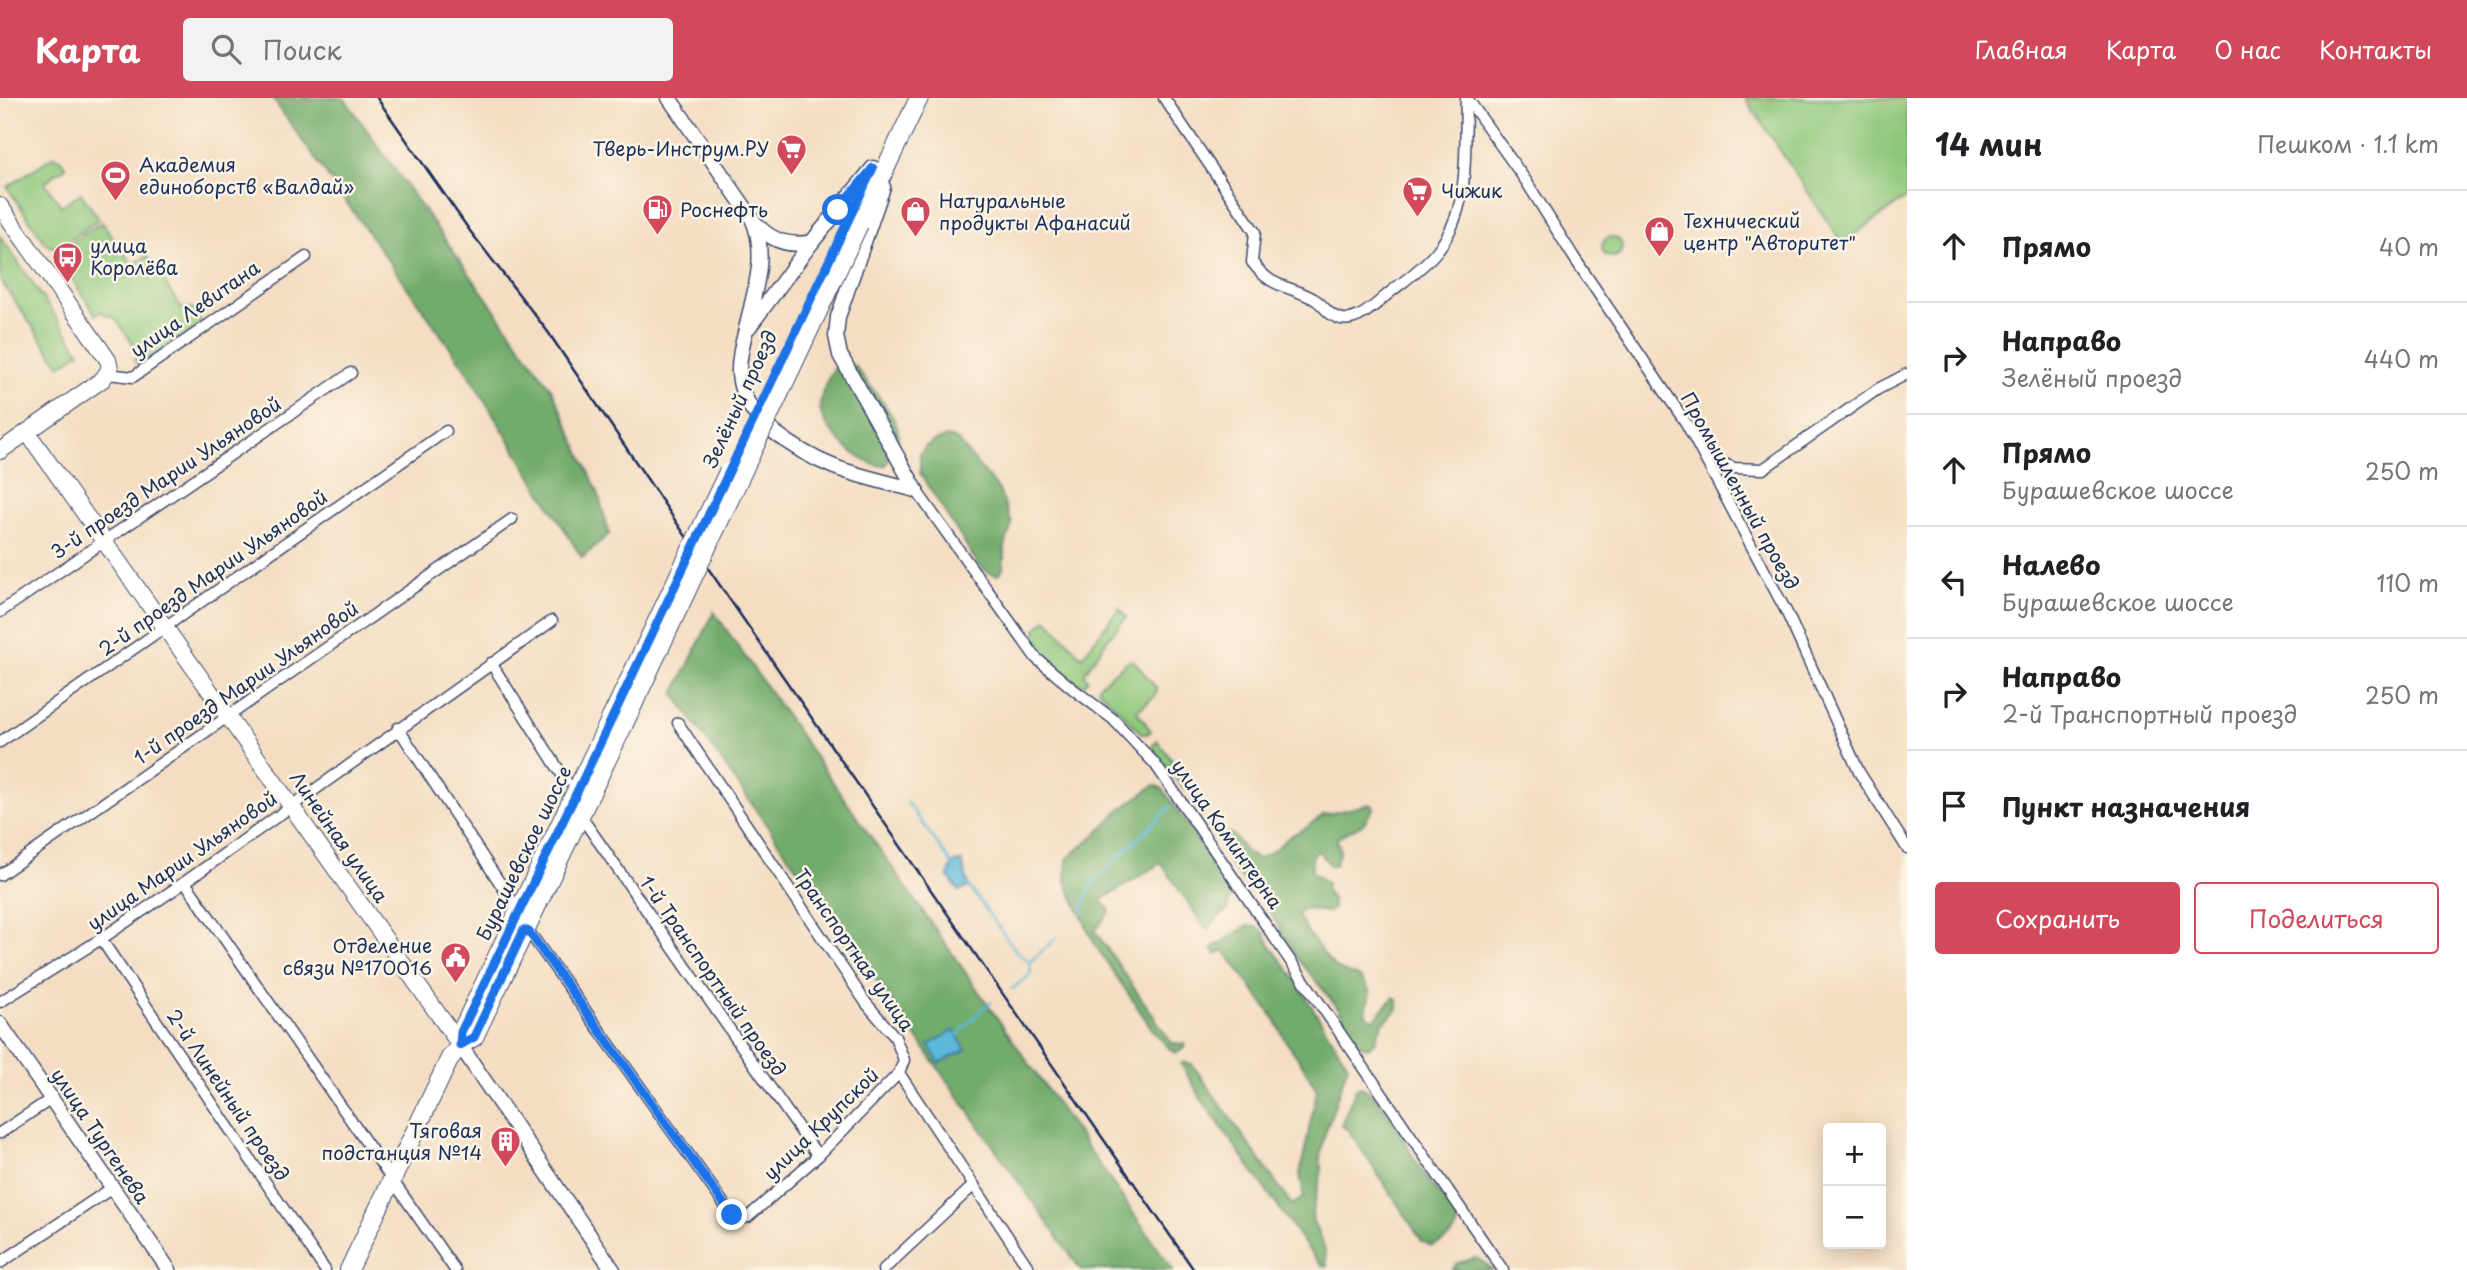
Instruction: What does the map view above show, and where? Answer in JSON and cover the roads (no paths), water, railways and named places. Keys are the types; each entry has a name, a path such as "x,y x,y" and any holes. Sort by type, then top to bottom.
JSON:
{"main road":[{"name":"Зелёный проезд","path":"617,721 879,168 906,98"},
{"name":"Зелёный проезд","path":"879,168 919,98"},
{"path":"0,206 108,360 110,368 108,374 0,451"},
{"name":"Линейная улица","path":"27,432 460,1045"},
{"name":"Бурашевское шоссе","path":"349,1270 450,1058 460,1045 474,1037 580,815 617,721"},
{"name":"Бурашевское шоссе","path":"460,1045 461,1032 520,908 617,721"}],"street":[{"path":"668,98 762,230 775,239 796,244 811,242"},
{"path":"1164,98 1255,232 1252,262 1261,274 1272,283 1316,300 1331,315 1347,320 1362,314 1421,267 1440,247 1451,228 1459,209 1463,188 1466,98"},
{"name":"Промышленный проезд","path":"1466,98 1526,181 1573,256 1680,414 1792,624 1859,772 1907,848"},
{"path":"746,331 811,242 879,168 885,182 838,317 836,336 840,355 916,490"},
{"path":"752,218 760,241 761,260 740,355 740,377 745,398 757,416 794,447 815,460 840,470 916,490"},
{"name":"улица Левитана","path":"108,374 133,377 306,257"},
{"name":"3-й проезд Марии Ульяновой","path":"0,612 351,373"},
{"path":"1704,455 1734,468 1763,469 1878,389 1907,374"},
{"name":"2-й проезд Марии Ульяновой","path":"0,742 446,431"},
{"path":"867,477 884,473 891,466 895,454"},
{"name":"улица Коминтерна","path":"916,490 1036,658 1113,719 1155,764 1503,1270"},
{"name":"1-й проезд Марии Ульяновой","path":"0,875 512,519"},
{"name":"улица Марии Ульяновой","path":"0,1002 101,939 185,882 552,621"},
{"path":"491,663 566,781"},
{"name":"Транспортная улица","path":"678,723 866,1003 901,1047 904,1060 899,1073 1030,1270"},
{"path":"398,728 514,906 520,908"},
{"name":"1-й Транспортный проезд","path":"580,815 817,1156"},
{"path":"185,882 455,1270"},
{"name":"улица Крупской","path":"524,930 529,932 732,1215 739,1219 748,1217 817,1156 899,1073"},
{"name":"2-й Линейный проезд","path":"101,939 325,1270"},
{"name":"улица Тургенева","path":"0,1024 169,1270"},
{"name":"Линейная улица","path":"460,1045 613,1270"},
{"path":"0,1133 51,1098"},
{"path":"883,1270 974,1185"},
{"path":"0,1263 112,1188"}],"water":[{"path":"962,862 969,887 959,891 948,876 953,863"},
{"path":"954,1030 966,1050 939,1063 929,1045"}],"waterway":[{"path":"907,802 955,868"},
{"path":"1081,914 1091,885 1170,807"},
{"path":"967,884 1016,951 1030,962"},
{"path":"1012,989 1031,974 1030,962 1057,937"},
{"path":"957,1035 991,1002"}],"railway":[{"path":"377,98 470,231 548,332 683,532 1194,1270"}],"place":[{"name":"Тверь-Инструм.РУ","path":"792,176"},
{"name":"Академия единоборств «Валдай»","path":"116,203"},
{"name":"Чижик","path":"1418,218"},
{"name":"Роснефть","path":"657,237"},
{"name":"Натуральные продукты Афанасий","path":"916,239"},
{"name":"Технический центр \"Авторитет\"","path":"1660,259"},
{"name":"улица Королёва","path":"67,284"},
{"name":"Отделение связи №170016","path":"455,984"},
{"name":"Тяговая подстанция №14","path":"505,1169"}]}
